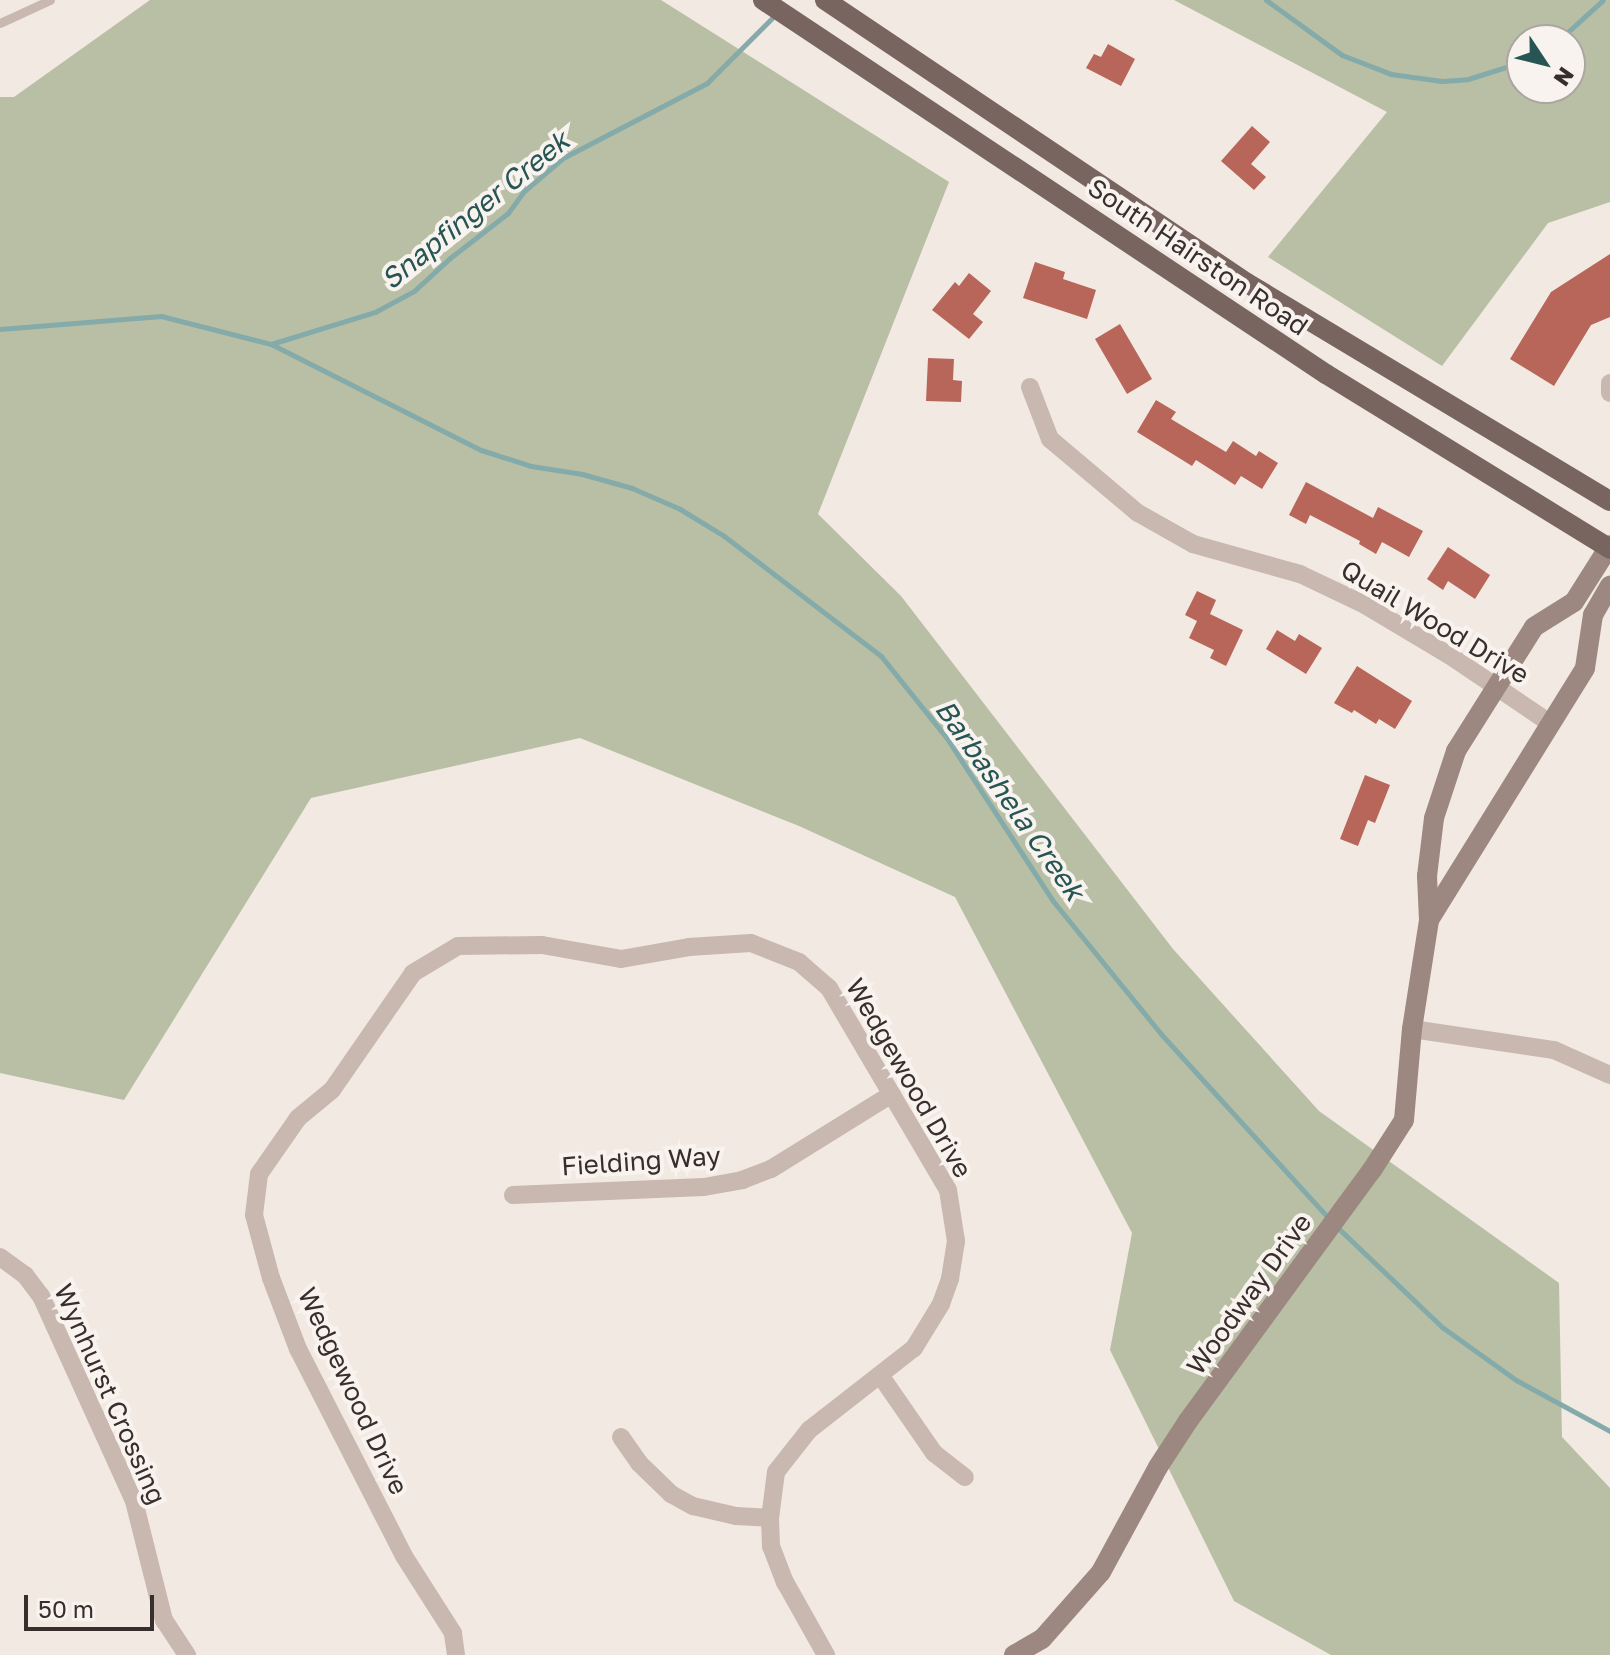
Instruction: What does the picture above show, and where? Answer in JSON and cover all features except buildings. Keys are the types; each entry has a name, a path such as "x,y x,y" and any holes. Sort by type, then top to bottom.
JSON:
{"main road":[{"name":"South Hairston Road","path":"763,0 1326,374 1609,548"},
{"name":"South Hairston Road","path":"825,0 1247,283 1610,501"}],"street":[{"path":"1610,383 1610,393"},
{"name":"Quail Wood Drive","path":"1030,387 1050,439 1138,513 1169,533 1218,552 1300,574 1365,605 1550,723"},
{"name":"Woodway Drive","path":"1014,1655 1042,1639 1101,1572 1158,1467 1372,1170 1404,1120 1412,1029 1429,920 1427,876 1434,818 1456,751 1494,686 1534,627 1574,602 1609,548"},
{"name":"Woodway Drive","path":"1429,920 1585,668 1593,615 1610,586"},
{"name":"Wedgewood Drive","path":"456,1655 453,1633 404,1556 298,1349 271,1278 254,1215 259,1174 298,1118 332,1090 413,973 458,946 542,945 621,959 689,947 751,943 799,962 829,988 948,1190 956,1241 950,1279 941,1304 914,1348 809,1430 776,1472 770,1518 771,1546 780,1570 826,1655"},
{"path":"1412,1029 1554,1050 1610,1075"},
{"name":"Fielding Way","path":"513,1195 704,1187 742,1180 771,1169 892,1094"},
{"name":"Wynhurst Crossing","path":"0,1257 25,1275 41,1296 134,1501 164,1620 187,1655"},
{"path":"880,1375 934,1453 965,1477"},
{"path":"621,1437 650,1474 671,1494 693,1506 736,1516 770,1518"}],"lane":[{"path":"0,23 50,0"}],"green space":[{"path":"150,0 661,0 949,182 818,514 901,596 1173,949 1319,1111 1559,1283 1562,1437 1610,1488 1610,1655 1331,1655 1234,1601 1110,1350 1132,1233 955,897 799,826 580,738 311,798 124,1100 0,1073 0,97 14,97"},
{"path":"1174,0 1610,0 1610,202 1548,223 1442,366 1268,257 1387,112"}],"waterway":[{"name":"Snapfinger Creek","path":"1266,0 1342,55 1391,74 1442,81 1468,79 1506,67"},
{"name":"Snapfinger Creek","path":"1577,24 1603,0"},
{"name":"Snapfinger Creek","path":"0,329 161,316 271,344 375,312 414,291 450,258 508,213 523,192 563,158 707,83 776,14"},
{"name":"Barbashela Creek","path":"271,344 481,450 531,466 582,474 632,488 680,509 724,536 881,656 946,737 1053,901 1161,1034 1330,1220"},
{"name":"Barbashela Creek","path":"1337,1227 1442,1327 1516,1380 1610,1431"}]}
